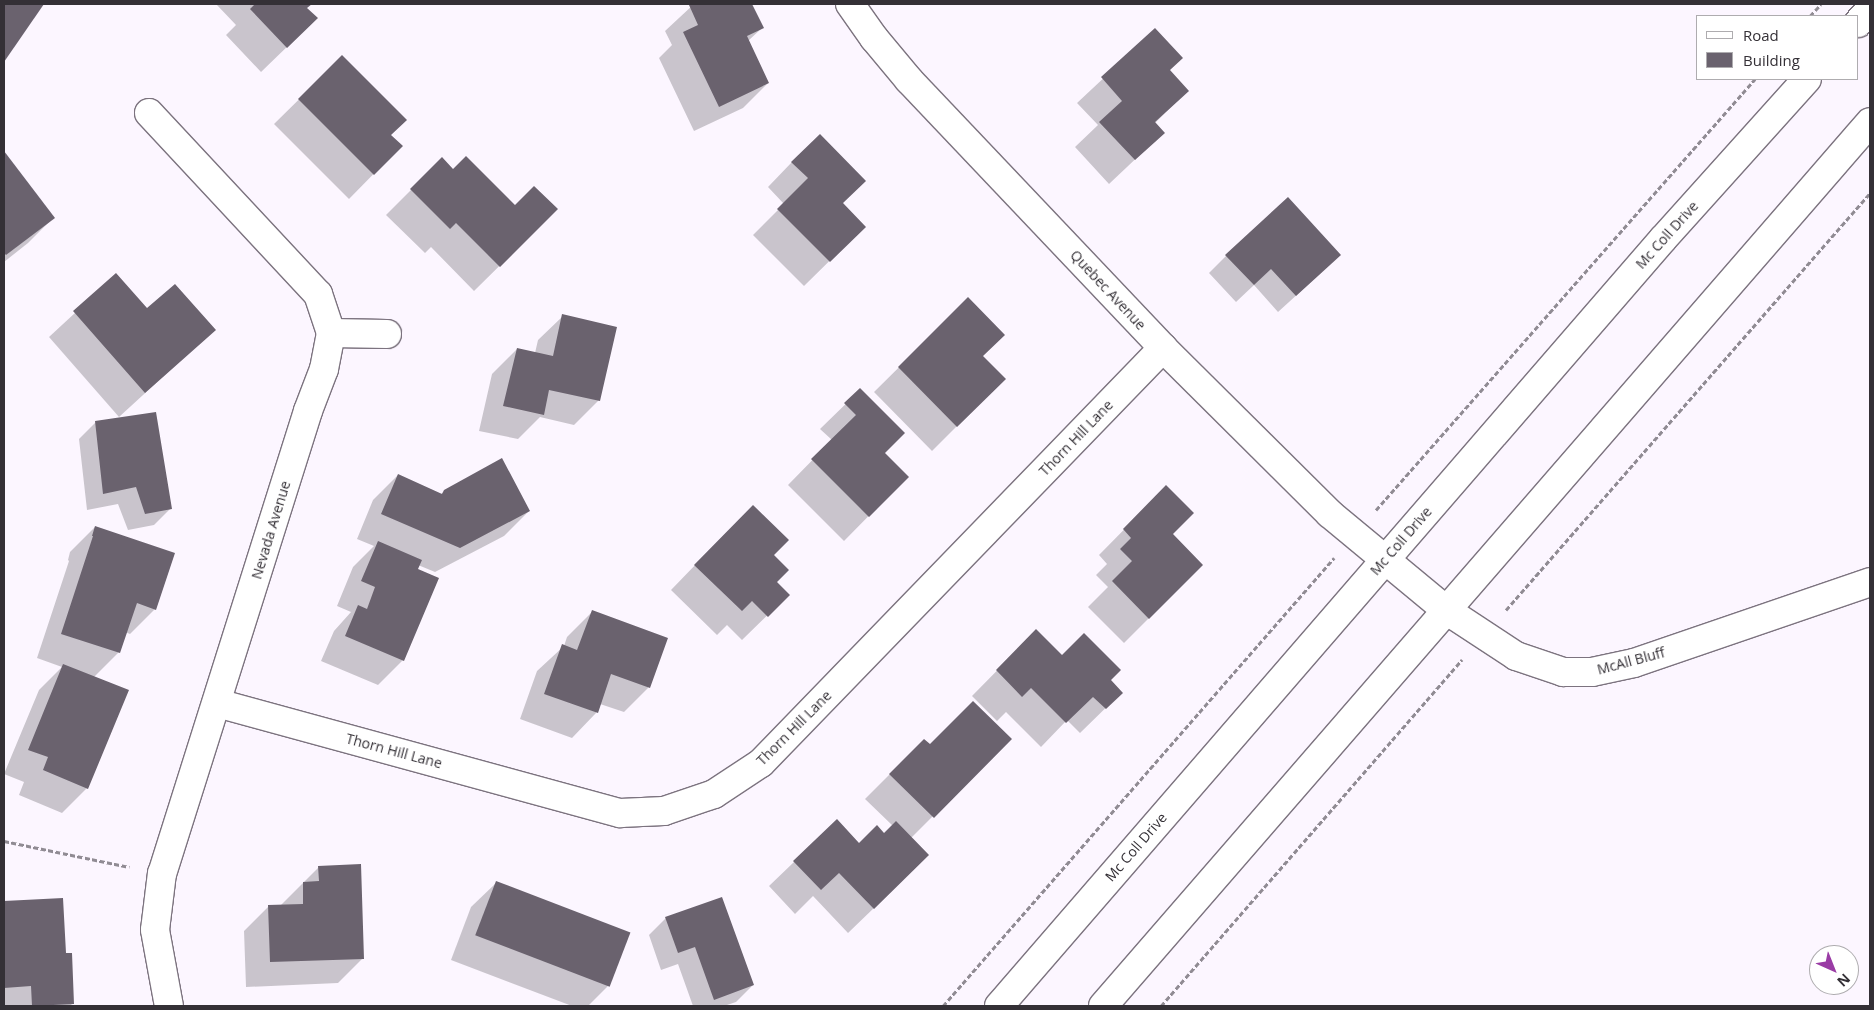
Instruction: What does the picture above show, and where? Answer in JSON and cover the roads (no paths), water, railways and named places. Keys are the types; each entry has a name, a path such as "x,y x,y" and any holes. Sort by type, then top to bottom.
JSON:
{"street":[{"name":"Quebec Avenue","path":"850,4 874,38 909,80 1162,348 1330,514 1384,560"},
{"path":"1859,22 1870,9"},
{"name":"Mc Coll Drive","path":"999,1006 1663,239 1806,80"},
{"name":"Nevada Avenue","path":"149,113 318,294 330,333 324,369 308,411 162,873 155,930 169,1006"},
{"path":"1103,1006 1870,122"},
{"path":"330,333 388,334"},
{"name":"Thorn Hill Lane","path":"216,702 620,813 664,811 714,794 761,763 1162,348"},
{"name":"McAll Bluff","path":"1384,560 1446,610 1516,656 1563,672 1592,672 1634,663 1870,582"}]}
